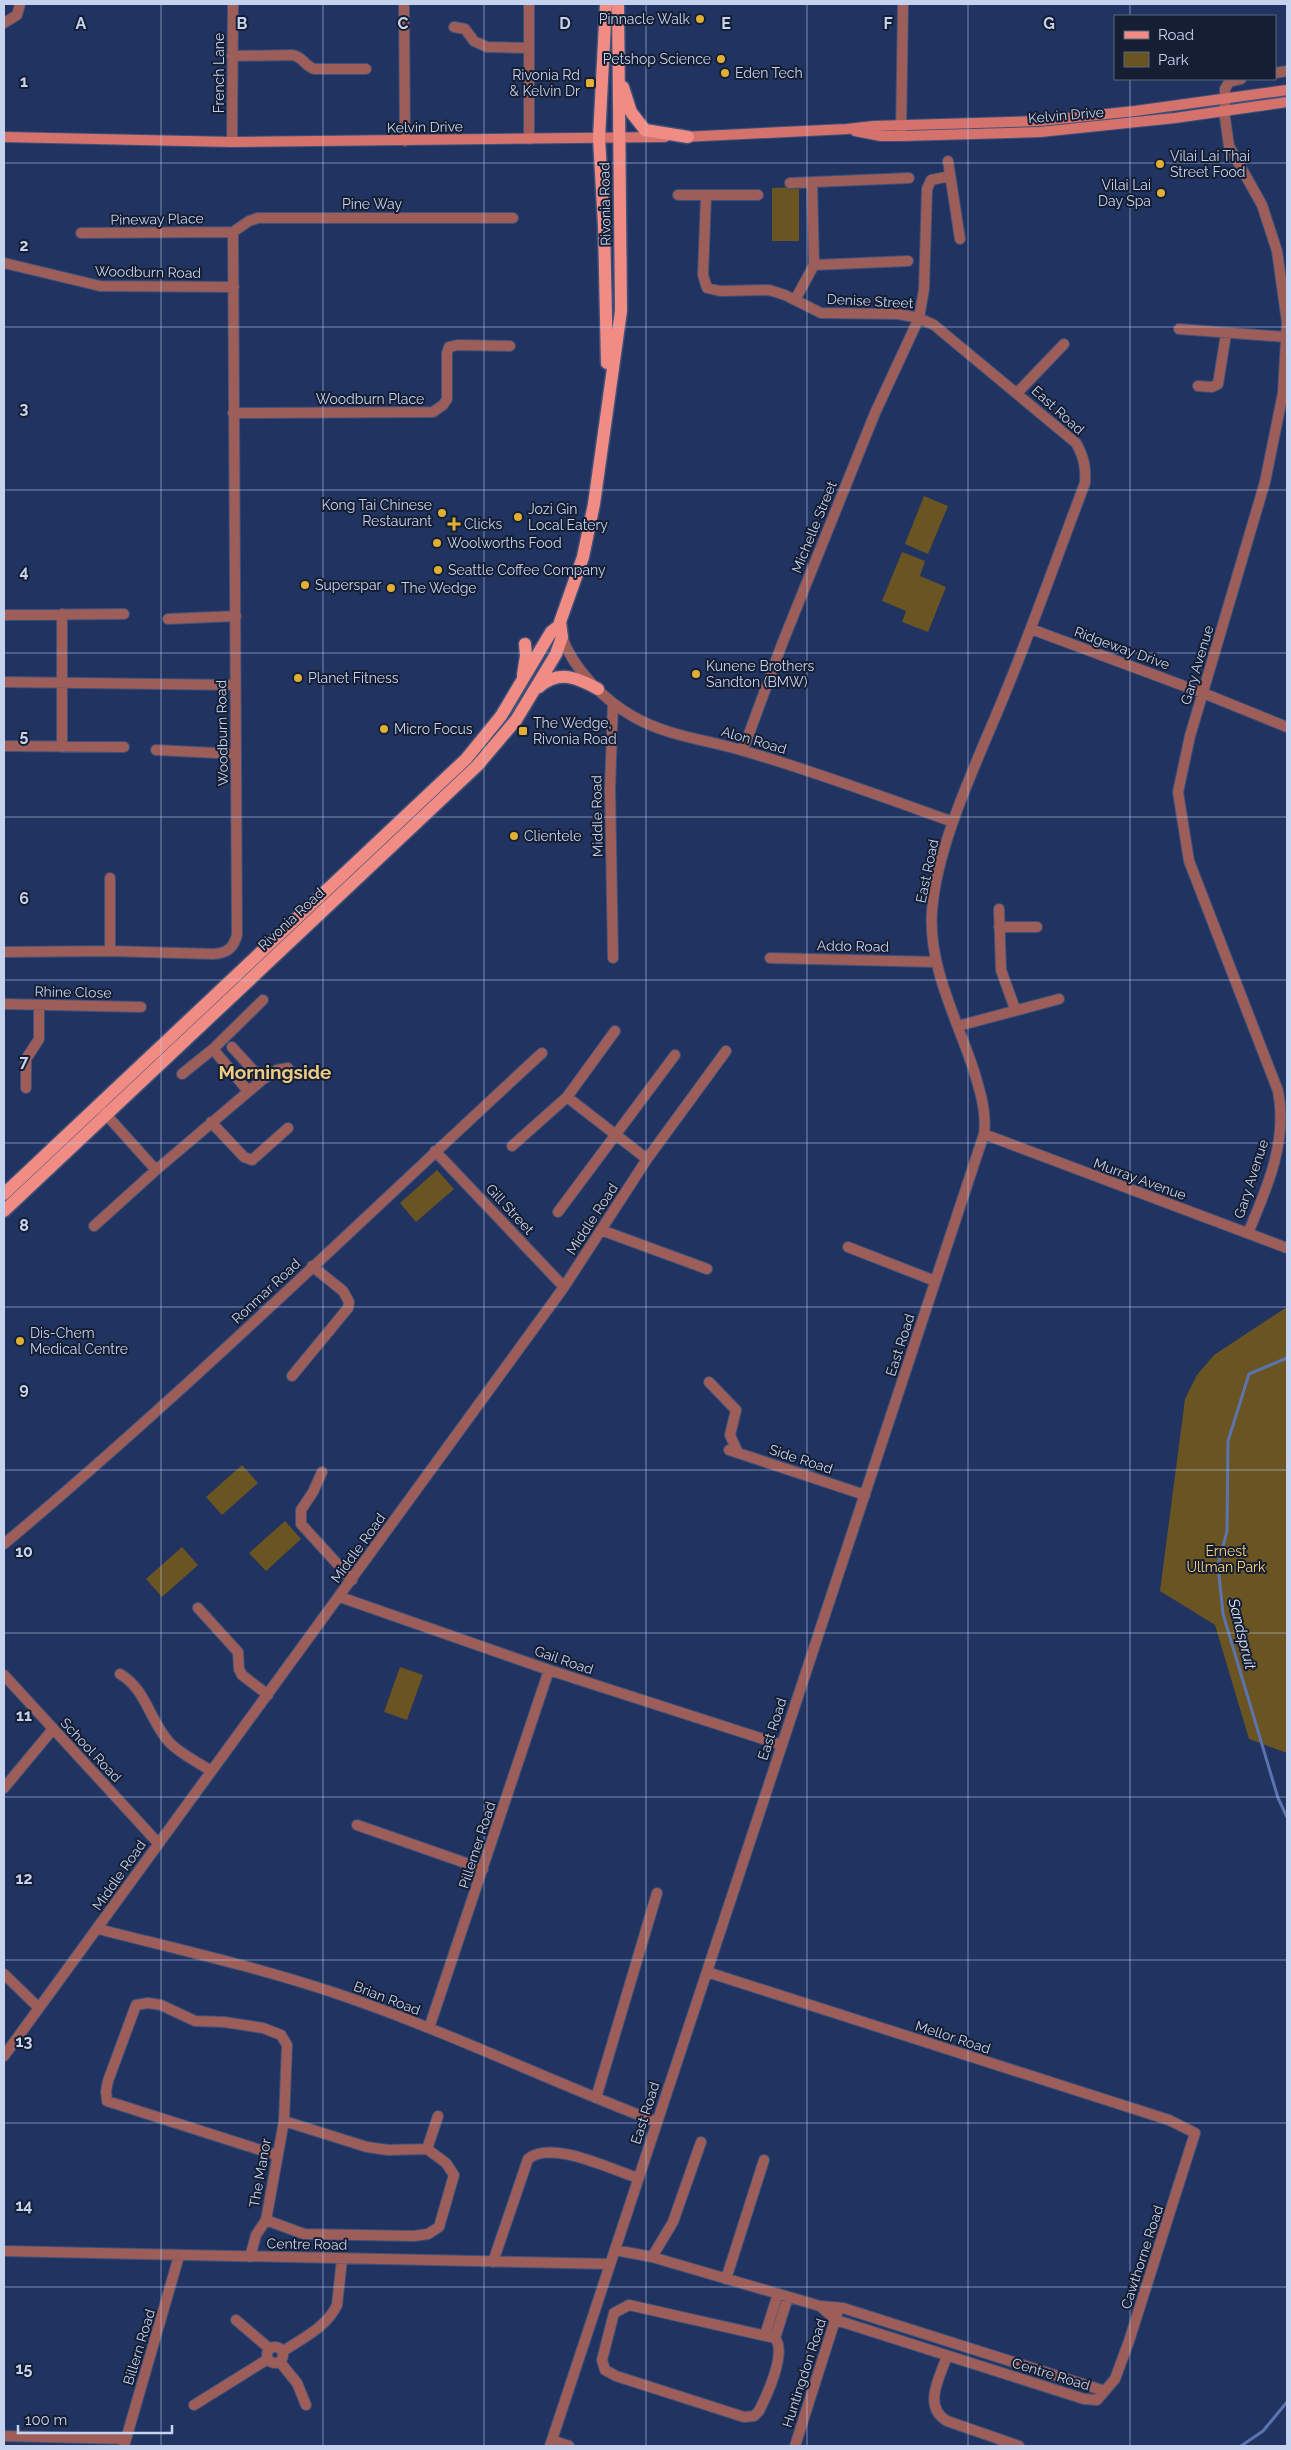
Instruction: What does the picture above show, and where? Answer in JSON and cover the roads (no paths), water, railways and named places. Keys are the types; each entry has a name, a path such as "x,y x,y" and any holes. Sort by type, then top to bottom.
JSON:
{"main road":[{"name":"Rivonia Road","path":"606,4 599,138 604,226 608,402"},
{"name":"Rivonia Road","path":"4,1211 101,1110 466,759 501,716 543,647 557,631 582,557 600,467 620,311 618,4"},
{"path":"618,68 628,104 640,126 654,133 688,137"},
{"name":"Kelvin Drive","path":"901,131 1039,121 1135,111 1287,90"},
{"name":"Kelvin Drive","path":"4,137 232,142 405,142 688,137 847,129 1040,132 1287,102"},
{"name":"Rivonia Road","path":"4,1194 101,1110 477,766 516,720 532,694 562,654 557,631"},
{"path":"522,682 526,656 525,644"},
{"path":"532,694 549,680 564,675 581,680 598,689"}],"street":[{"path":"4,23 17,15 20,4"},
{"name":"French Lane","path":"232,142 233,4"},
{"path":"529,4 529,139"},
{"path":"901,131 903,4"},
{"path":"404,6 405,142"},
{"path":"454,27 465,29 474,41 487,47 529,48"},
{"path":"232,56 292,55 300,57 308,66 315,69 366,70"},
{"path":"1225,98 1229,82 1237,80"},
{"name":"Gary Avenue","path":"1225,98 1229,146 1262,205 1272,231 1285,301 1286,338 1283,393 1265,482 1190,736 1178,792 1189,861 1278,1091 1282,1116 1274,1162 1248,1233"},
{"path":"948,161 960,239"},
{"name":"Michelle Street","path":"743,750 782,644 872,421 919,318 924,289 927,189 931,180 950,176"},
{"path":"790,183 909,178"},
{"path":"795,300 814,265 812,183"},
{"path":"678,195 758,196"},
{"name":"Denise Street","path":"706,196 703,276 707,288 720,292 769,290 795,300 814,311 826,314 898,314 919,318"},
{"name":"Pine Way","path":"234,232 249,221 270,218 513,218"},
{"name":"Pineway Place","path":"82,234 234,232"},
{"name":"Woodburn Road","path":"4,952 110,951 213,954 225,953 233,947 237,935 234,232"},
{"path":"814,265 908,260"},
{"name":"Woodburn Road","path":"4,263 100,286 234,287"},
{"name":"East Road","path":"551,2443 984,1134 985,1120 979,1088 936,962 932,911 936,886 953,822 1031,629 1086,473 1082,453 1076,444 1018,392 943,330 919,318"},
{"path":"1179,329 1286,338"},
{"path":"1198,386 1212,387 1218,384 1226,334"},
{"path":"1018,392 1064,344"},
{"name":"Woodburn Place","path":"234,413 433,412 443,405 447,399 447,353 449,348 453,345 510,346"},
{"path":"62,614 62,747"},
{"path":"4,615 124,614"},
{"path":"168,619 236,616"},
{"name":"Ridgeway Drive","path":"1031,629 1203,693 1287,728"},
{"name":"Alon Road","path":"543,647 562,654 613,703 651,725 743,750 828,777 953,822"},
{"path":"4,682 235,685"},
{"name":"Middle Road","path":"613,703 610,788 613,958"},
{"path":"4,746 124,747"},
{"path":"156,750 236,754"},
{"path":"110,878 110,951"},
{"path":"998,909 1001,970 1015,1009"},
{"path":"999,927 1037,927"},
{"name":"Addo Road","path":"770,958 936,962"},
{"path":"958,1026 1015,1009 1059,999"},
{"path":"182,1074 213,1049 263,1000"},
{"name":"Rhine Close","path":"4,1004 141,1007"},
{"path":"26,1088 26,1059 39,1039 39,1005"},
{"path":"512,1146 567,1097 615,1031"},
{"path":"232,1047 262,1080"},
{"path":"213,1049 248,1091"},
{"name":"Middle Road","path":"4,2056 564,1287 647,1159 726,1051"},
{"name":"Ronmar Road","path":"4,1544 172,1398 542,1053"},
{"path":"558,1212 675,1055"},
{"path":"94,1226 248,1091 277,1070 288,1068"},
{"path":"567,1097 647,1159"},
{"path":"101,1110 156,1170"},
{"path":"211,1122 244,1157 252,1160 288,1128"},
{"name":"Murray Avenue","path":"984,1134 1287,1248"},
{"name":"Gill Street","path":"435,1151 564,1287"},
{"path":"601,1230 707,1269"},
{"path":"848,1247 936,1281"},
{"path":"292,1376 348,1308 349,1302 343,1291 312,1266"},
{"name":"Side Road","path":"709,1382 736,1410 730,1433 733,1451 865,1495"},
{"path":"322,1472 313,1492 301,1510 300,1524 352,1580"},
{"name":"Gail Road","path":"340,1597 549,1670 782,1745"},
{"path":"198,1608 238,1652 239,1669 242,1675 268,1695"},
{"name":"Pillemer Road","path":"429,2028 549,1670"},
{"path":"120,1674 138,1688 151,1715 170,1743 211,1771"},
{"name":"School Road","path":"4,1675 158,1843"},
{"path":"4,1788 53,1729"},
{"path":"356,1825 483,1869"},
{"path":"596,2098 658,1893"},
{"name":"Brian Road","path":"98,1929 288,1978 335,1993 429,2028 657,2122"},
{"name":"Mellor Road","path":"707,1972 1169,2120 1191,2129"},
{"path":"4,1974 39,2008"},
{"name":"The Manor","path":"250,2257 256,2236 266,2220 276,2155 284,2121 287,2045 281,2035 264,2028 224,2022 192,2020 161,2005 143,2002 136,2005 108,2081 107,2100 276,2155"},
{"path":"427,2149 438,2116"},
{"path":"266,2220 304,2234 414,2236 428,2234 439,2227 454,2175 443,2161 427,2149 388,2150 367,2147 284,2121"},
{"name":"Cawthorne Road","path":"1106,2391 1115,2380 1132,2332 1195,2135 1191,2129"},
{"path":"652,2257 673,2222 701,2142"},
{"path":"493,2262 528,2159 532,2155 541,2151 558,2151 638,2178"},
{"path":"726,2279 764,2160"},
{"name":"Centre Road","path":"615,2250 652,2257 820,2306 839,2308 1106,2391 1097,2400 1089,2401 836,2320 820,2306"},
{"name":"Centre Road","path":"4,2251 610,2264"},
{"name":"Billern Road","path":"125,2443 180,2256"},
{"path":"236,2320 269,2354 273,2363 322,2325 334,2311 337,2305 342,2259"},
{"path":"770,2337 783,2296"},
{"path":"628,2305 770,2337 780,2348 778,2363 759,2411 750,2417 616,2376 605,2370 602,2363 614,2313 628,2305"},
{"name":"Huntingdon Road","path":"795,2446 839,2308"},
{"path":"194,2405 269,2354"},
{"path":"947,2356 934,2394 933,2403 938,2414 947,2421 1019,2446"},
{"path":"281,2357 297,2384 306,2405"},
{"path":"4,2436 125,2443"},
{"path":"551,2443 569,2446"}],"waterway":[{"name":"Sandspruit","path":"1287,1358 1249,1374 1228,1441 1227,1531 1218,1565 1223,1614 1278,1798 1287,1817"},
{"name":"Sandspruit","path":"1241,2446 1263,2431 1287,2402"}],"place":[{"name":"Pinnacle Walk","path":"700,19"},
{"name":"Petshop Science","path":"721,59"},
{"name":"Eden Tech","path":"725,73"},
{"name":"Rivonia Rd & Kelvin Dr","path":"590,83"},
{"name":"Vilai Lai Thai Street Food","path":"1160,164"},
{"name":"Vilai Lai Day Spa","path":"1161,193"},
{"name":"Kong Tai Chinese Restaurant","path":"442,513"},
{"name":"Jozi Gin Local Eatery","path":"518,517"},
{"name":"Clicks","path":"454,524"},
{"name":"Woolworths Food","path":"437,543"},
{"name":"Seattle Coffee Company","path":"438,570"},
{"name":"Superspar","path":"305,585"},
{"name":"The Wedge","path":"391,588"},
{"name":"Kunene Brothers Sandton (BMW)","path":"696,674"},
{"name":"Planet Fitness","path":"298,678"},
{"name":"Micro Focus","path":"384,729"},
{"name":"The Wedge, Rivonia Road","path":"523,731"},
{"name":"Clientele","path":"514,836"},
{"name":"Dis-Chem Medical Centre","path":"20,1341"}],"district":[{"name":"Morningside","path":"275,1072"}],"park label":[{"name":"Ernest Ullman Park","path":"1226,1559"}]}
